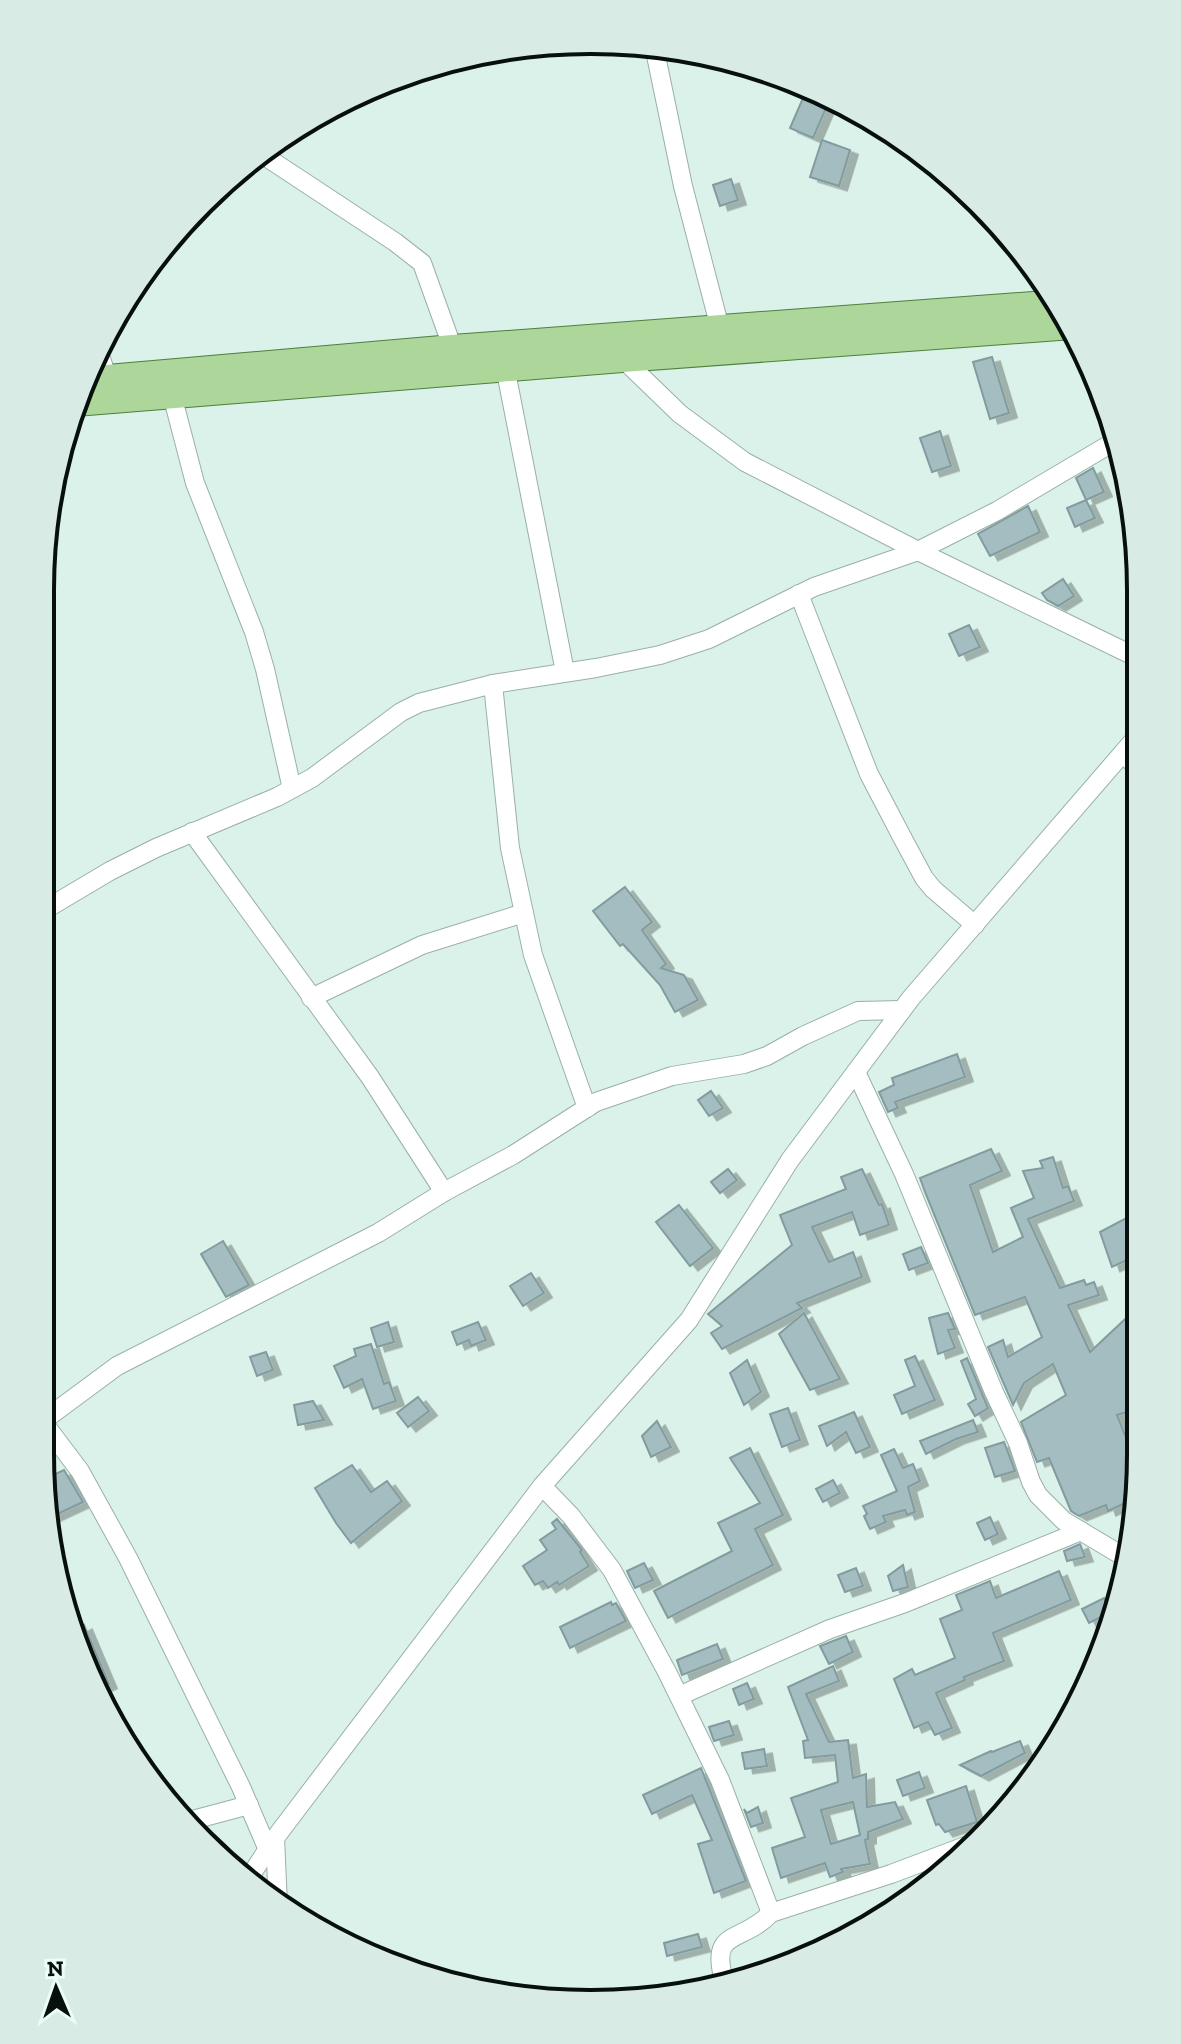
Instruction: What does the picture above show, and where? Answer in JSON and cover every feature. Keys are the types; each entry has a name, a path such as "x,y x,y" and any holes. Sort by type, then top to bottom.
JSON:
{"main road":[{"path":"101,371 453,349 1045,305"},
{"path":"89,401 1057,326"}],"street":[{"path":"657,58 683,186 720,328"},
{"path":"271,160 422,263 453,349"},
{"path":"622,358 680,414 745,462 1127,653"},
{"path":"505,367 565,672"},
{"path":"172,395 195,483 258,644 292,789"},
{"path":"54,904 110,871 292,789 401,712 419,703 493,684 660,655 709,639 799,594 918,551 997,511 1107,446"},
{"path":"799,594 869,774 902,837 933,889 975,925"},
{"path":"493,684 510,848 533,955 587,1108"},
{"path":"254,1871 542,1486 689,1320 790,1160 902,1010 1127,749"},
{"path":"1124,753 1127,757"},
{"path":"192,832 370,1077 444,1192"},
{"path":"311,998 422,945 524,913"},
{"path":"54,1412 117,1366 378,1233 587,1108 624,1091 672,1076 744,1064 767,1056 858,1011 902,1010"},
{"path":"856,1072 909,1187 1038,1495 1064,1521 1118,1553"},
{"path":"54,1438 80,1471 128,1558 271,1844 276,1888"},
{"path":"542,1486 571,1516 612,1570 720,1780 771,1913"},
{"path":"679,1696 830,1629 905,1603 1081,1531"},
{"path":"198,1819 249,1805"},
{"path":"722,1974 718,1959 721,1948 729,1940 758,1926 771,1913 949,1852"}],"building":[{"path":"803,98 826,108 813,138 790,128"},
{"path":"822,140 850,150 839,186 810,177"},
{"path":"731,179 738,200 720,206 713,185"},
{"path":"992,357 1009,413 990,419 973,362"},
{"path":"940,431 951,466 932,472 920,438"},
{"path":"1093,468 1104,492 1086,500 1076,478"},
{"path":"1086,500 1095,518 1075,527 1067,508"},
{"path":"1028,506 1040,532 990,556 978,534"},
{"path":"1063,579 1074,596 1058,606 1042,593"},
{"path":"969,625 980,647 959,656 949,634"},
{"path":"625,887 652,922 642,930 666,964 661,968 684,975 698,1000 675,1012 660,985 623,944 620,946 593,911"},
{"path":"957,1054 965,1077 895,1102 898,1108 888,1112 879,1092 894,1085 892,1078"},
{"path":"711,1091 723,1108 709,1116 698,1100"},
{"path":"991,1149 1002,1171 970,1185 993,1252 1023,1237 1011,1208 1034,1198 1023,1171 1043,1168 1040,1161 1053,1157 1063,1188 1068,1186 1074,1201 1028,1219 1060,1288 1084,1280 1086,1285 1094,1282 1099,1295 1068,1305 1090,1352 1127,1317 1127,1412 1117,1415 1127,1440 1124,1503 1108,1511 1106,1505 1079,1516 1071,1511 1049,1458 1037,1462 1021,1422 1066,1395 1053,1364 1024,1383 1013,1405 988,1347 1003,1340 1008,1357 1042,1337 1025,1297 975,1315 920,1178"},
{"path":"728,1169 737,1180 720,1193 711,1182"},
{"path":"862,1169 879,1205 882,1204 889,1225 860,1235 852,1212 812,1227 829,1262 853,1252 862,1277 797,1303 802,1308 722,1349 711,1333 722,1326 708,1314 792,1245 780,1215 846,1189 841,1177"},
{"path":"679,1205 713,1248 690,1266 656,1222"},
{"path":"1127,1218 1127,1260 1112,1267 1100,1232"},
{"path":"223,1241 249,1285 226,1297 201,1254"},
{"path":"921,1247 928,1263 909,1270 903,1254"},
{"path":"531,1273 544,1293 523,1306 510,1286"},
{"path":"804,1313 840,1379 810,1390 779,1334"},
{"path":"948,1313 955,1329 948,1330 955,1348 938,1354 929,1318"},
{"path":"388,1322 394,1342 377,1347 371,1328"},
{"path":"478,1322 486,1340 471,1346 469,1340 457,1345 452,1332"},
{"path":"371,1344 384,1384 389,1382 396,1401 373,1409 362,1379 344,1388 334,1366 356,1356 354,1349"},
{"path":"266,1352 273,1370 257,1376 250,1357"},
{"path":"915,1356 935,1400 902,1414 894,1395 915,1386 905,1360"},
{"path":"967,1358 988,1408 975,1416 968,1404 976,1399 961,1361"},
{"path":"747,1360 761,1392 744,1405 730,1373"},
{"path":"418,1397 429,1411 408,1427 397,1413"},
{"path":"313,1401 324,1420 298,1425 294,1405"},
{"path":"788,1408 800,1440 782,1447 770,1414"},
{"path":"854,1412 870,1447 856,1453 846,1432 827,1446 819,1426"},
{"path":"973,1420 978,1432 926,1454 920,1441"},
{"path":"657,1421 671,1447 651,1457 642,1436"},
{"path":"1004,1442 1015,1471 995,1477 985,1448"},
{"path":"750,1448 783,1515 755,1529 773,1565 668,1618 654,1591 732,1551 718,1523 760,1503 730,1458"},
{"path":"894,1449 903,1468 913,1464 920,1481 908,1487 915,1512 907,1515 905,1510 883,1516 886,1522 870,1529 863,1506 897,1491 881,1455"},
{"path":"352,1465 371,1492 387,1481 402,1501 351,1543 315,1488"},
{"path":"64,1470 83,1502 58,1514 55,1474"},
{"path":"833,1480 840,1493 823,1502 816,1489"},
{"path":"990,1517 998,1534 985,1540 977,1523"},
{"path":"557,1519 582,1550 580,1552 589,1566 559,1585 557,1582 548,1588 543,1581 535,1585 523,1566 547,1550 540,1540 556,1529 552,1523"},
{"path":"1080,1544 1085,1557 1067,1561 1064,1551"},
{"path":"644,1563 653,1580 635,1588 627,1571"},
{"path":"903,1565 908,1587 893,1591 888,1576"},
{"path":"856,1568 863,1586 845,1592 838,1575"},
{"path":"1059,1571 1071,1600 993,1633 1004,1661 964,1677 965,1680 936,1693 952,1728 935,1735 928,1722 914,1728 894,1679 912,1669 915,1675 955,1658 940,1619 962,1610 956,1595 990,1581 996,1598"},
{"path":"1104,1598 1106,1602 1102,1617 1089,1623 1082,1609"},
{"path":"611,1602 612,1605 616,1603 626,1621 570,1648 560,1627"},
{"path":"82,1626 109,1684 106,1685 95,1659"},
{"path":"846,1636 853,1652 829,1664 820,1646"},
{"path":"717,1644 723,1659 682,1675 677,1660"},
{"path":"833,1666 839,1681 806,1694 829,1742 848,1740 853,1778 866,1774 867,1807 895,1802 903,1819 868,1832 868,1839 865,1840 870,1864 841,1869 843,1872 830,1877 825,1863 781,1878 772,1848 805,1837 791,1798 838,1782 835,1755 805,1758 803,1741 808,1740 788,1687","holes":["853,1802 860,1835 831,1844 821,1810"]},
{"path":"747,1683 754,1699 739,1705 733,1689"},
{"path":"729,1721 734,1735 714,1741 709,1727"},
{"path":"1020,1741 1025,1753 981,1776 960,1765 991,1751"},
{"path":"764,1749 767,1766 745,1769 742,1753"},
{"path":"701,1768 746,1881 714,1893 698,1844 712,1840 692,1795 652,1814 643,1795"},
{"path":"919,1772 925,1788 903,1796 897,1780"},
{"path":"966,1786 977,1822 945,1832 939,1824 936,1825 927,1800"},
{"path":"758,1807 763,1823 751,1827 744,1809 747,1813"},
{"path":"698,1934 702,1947 667,1956 664,1943"}]}
